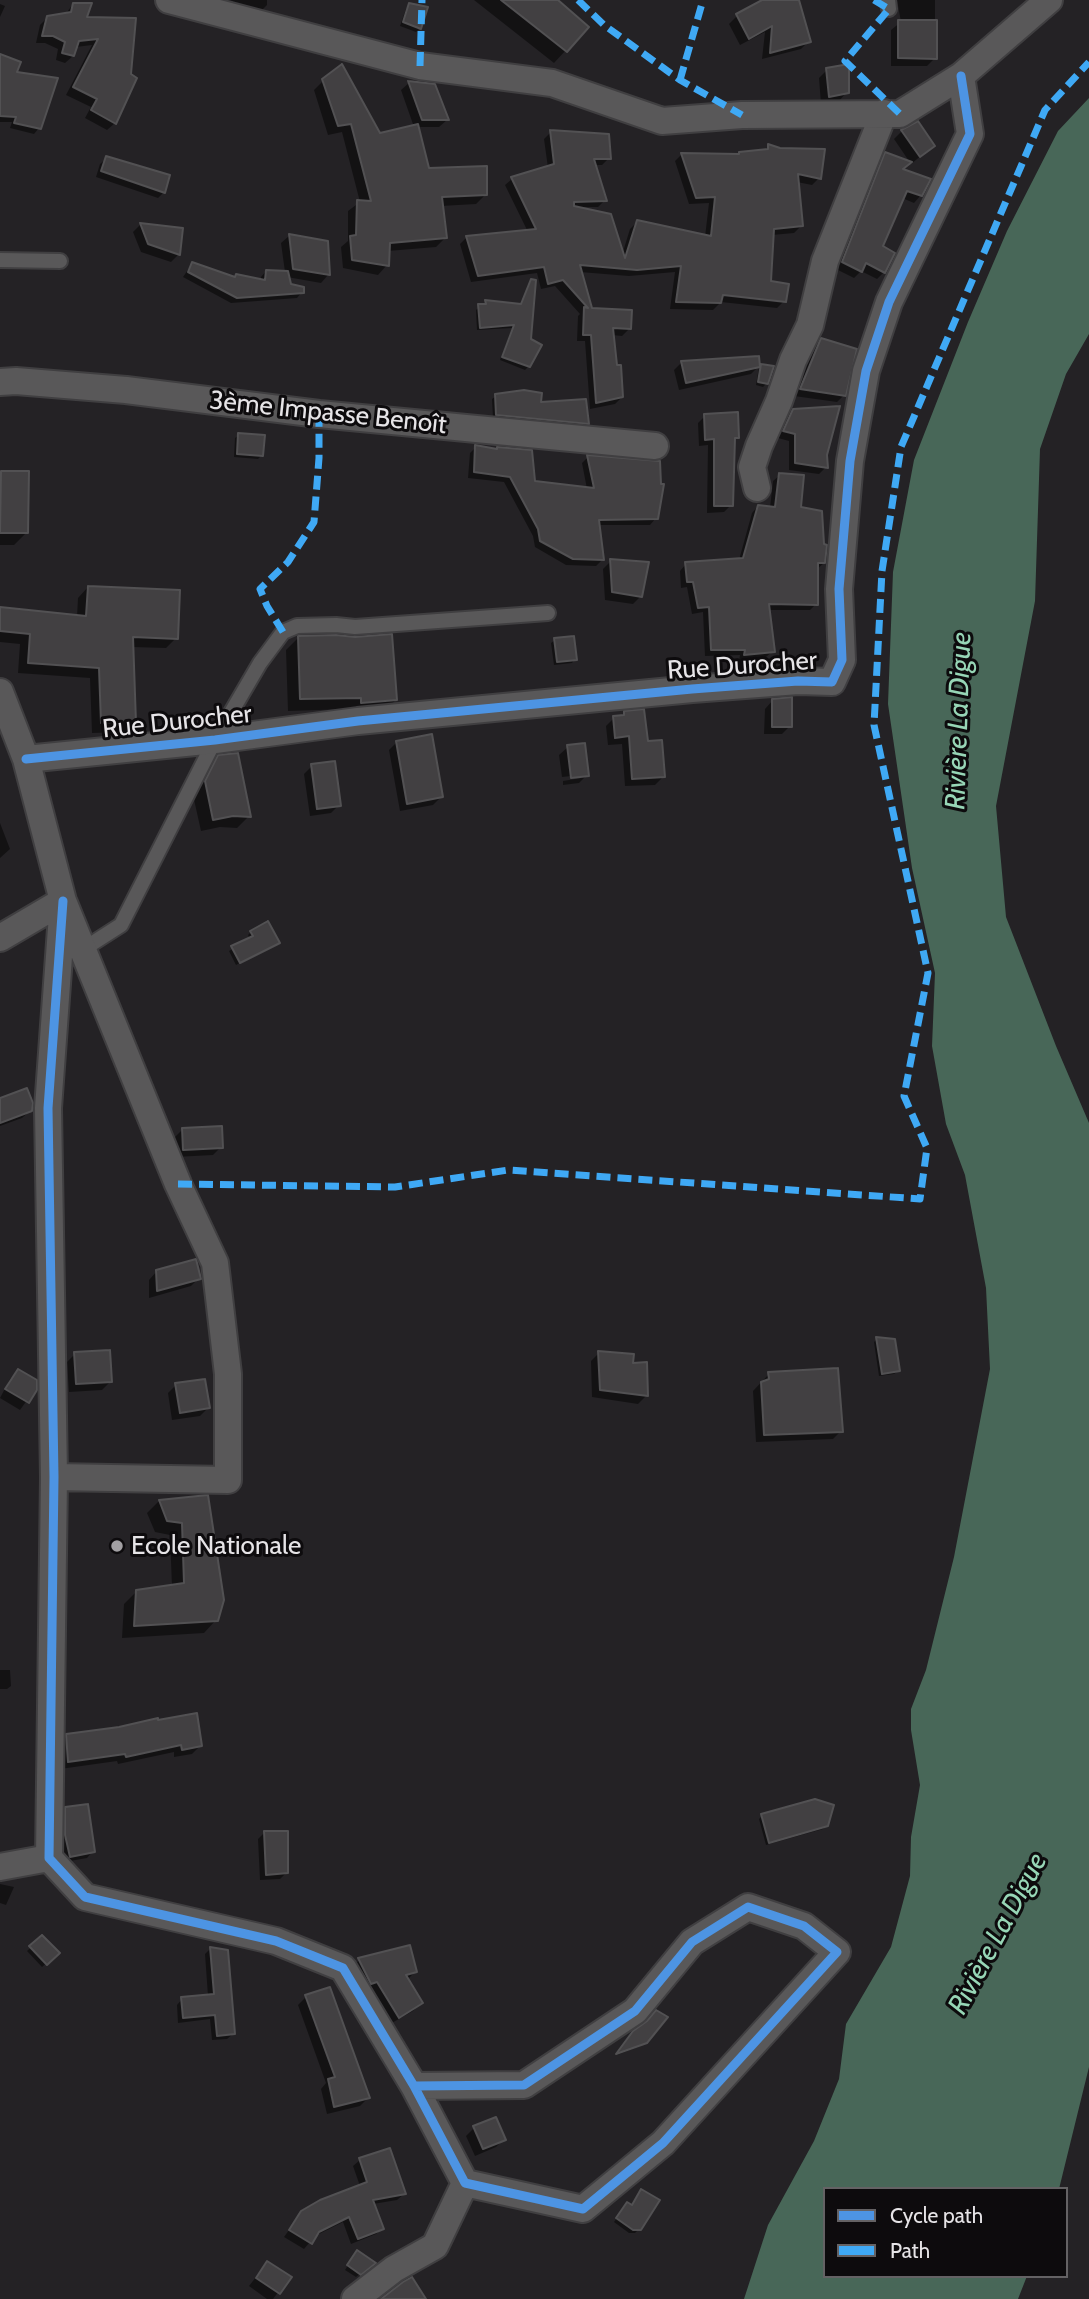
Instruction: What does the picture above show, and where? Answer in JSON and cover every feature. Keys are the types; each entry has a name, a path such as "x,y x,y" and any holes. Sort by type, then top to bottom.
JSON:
{"street":[{"path":"169,0 420,66 552,83 662,121 743,115 900,114 961,76 1049,0"},
{"name":"Rue Durocher","path":"26,759 215,740 386,718 692,689 832,681 842,660 840,576 850,461 866,371 889,302 970,134 961,76"},
{"path":"757,488 752,467 759,446 810,325 825,261 884,113"},
{"name":"3ème Impasse Benoît","path":"0,382 127,390 319,414 655,446"},
{"path":"0,692 26,759 63,901 178,1184 215,1263 228,1374 228,1480 54,1477"},
{"path":"0,938 63,901"},
{"path":"63,901 48,1108 54,1477 49,1858 85,1897 276,1941 343,1968 414,2086 465,2183 583,2209 663,2143 837,1952 804,1926 748,1907 692,1942 635,2011 524,2085 414,2086"},
{"path":"0,1867 49,1858"},
{"path":"355,2299 394,2269 435,2246 465,2183"}],"lane":[{"path":"0,260 61,261"},
{"path":"82,950 121,925 215,740 260,663 283,632 297,626 355,627 548,612"}],"water":[{"name":"Rivière La Digue","path":"1089,98 1089,334 1066,374 1040,449 1035,601 996,806 1006,917 1089,1123 1089,2067 1059,2187 823,2187 823,2278 1026,2278 1018,2299 744,2299 768,2225 814,2141 839,2079 846,2024 891,1947 910,1876 911,1837 920,1785 911,1730 911,1709 926,1670 954,1557 990,1369 986,1288 965,1175 946,1124 932,1046 935,973 912,868 888,704 893,572 914,460 1007,231 1058,131"}],"building":[{"path":"501,0 558,0 589,27 567,52"},
{"path":"762,0 799,0 811,42 770,53 772,26 749,39 736,14"},
{"path":"73,3 92,3 87,17 136,18 131,74 137,78 116,124 91,110 97,99 73,87 98,39 79,41 74,56 62,53 65,42 53,36 42,36 47,16 71,12"},
{"path":"409,3 428,7 421,29 403,22"},
{"path":"898,20 937,20 937,59 898,58"},
{"path":"0,54 21,62 17,72 58,78 41,129 14,123 16,117 0,116"},
{"path":"342,64 380,133 418,124 429,168 487,166 487,195 442,197 447,238 390,243 389,266 352,260 350,236 356,235 357,200 371,201 351,124 338,126 322,79"},
{"path":"849,64 849,93 829,97 826,68"},
{"path":"408,81 435,84 449,120 422,120"},
{"path":"918,121 935,146 920,157 901,130"},
{"path":"550,130 609,134 611,159 594,159 607,201 574,202 574,206 611,214 625,258 637,220 711,236 715,197 696,198 681,153 739,154 768,149 768,144 780,148 825,149 821,179 798,174 803,226 774,229 771,281 789,284 786,302 723,295 721,303 676,302 681,266 637,270 580,265 592,308 632,310 631,329 613,328 617,365 621,365 623,397 596,403 591,335 583,335 584,307 588,308 563,280 548,284 544,267 478,276 466,236 536,229 511,177 554,164"},
{"path":"885,152 912,162 903,169 931,179 922,196 907,191 883,246 895,253 885,273 866,263 862,272 842,262"},
{"path":"106,156 170,175 165,193 101,171"},
{"path":"140,223 183,228 180,255 148,244"},
{"path":"289,234 328,241 330,275 293,269"},
{"path":"192,262 235,277 236,274 265,280 266,270 288,271 291,284 304,287 304,293 237,298 188,272"},
{"path":"531,279 536,280 531,339 542,345 530,367 502,357 514,325 480,328 478,304 486,304 485,300 521,304"},
{"path":"821,338 857,349 846,396 800,389"},
{"path":"759,356 760,367 686,383 681,361"},
{"path":"761,364 774,366 768,384 758,382"},
{"path":"524,390 542,393 541,402 586,399 589,424 496,415 495,394"},
{"path":"840,406 827,455 828,468 795,463 795,434 783,431 793,409"},
{"path":"738,412 739,438 735,438 733,506 714,506 714,439 705,440 704,414"},
{"path":"238,433 265,435 263,456 237,454"},
{"path":"475,445 532,450 535,481 594,488 587,455 660,461 661,484 664,484 658,519 599,520 604,560 573,559 540,541 538,529 510,477 474,472"},
{"path":"1,471 29,471 28,533 0,533"},
{"path":"779,473 804,475 801,507 822,511 824,544 827,545 825,563 818,563 818,605 769,604 775,652 744,655 745,650 711,650 709,607 698,608 693,582 687,582 685,562 743,558 758,505 775,507"},
{"path":"610,559 649,562 642,597 612,592"},
{"path":"88,586 180,590 178,639 133,637 136,723 101,723 99,668 28,663 30,634 0,631 0,607 86,616"},
{"path":"392,634 397,700 361,703 361,698 300,699 298,636 355,637"},
{"path":"574,636 577,660 557,662 554,638"},
{"path":"792,697 792,727 772,727 772,699"},
{"path":"644,709 648,741 662,740 665,777 632,779 629,736 615,738 613,716 624,715 624,711"},
{"path":"432,734 443,797 407,804 396,741"},
{"path":"585,743 589,776 571,778 567,745"},
{"path":"238,753 251,817 233,816 213,820 205,781 218,755"},
{"path":"335,761 341,806 317,809 311,764"},
{"path":"268,921 280,943 240,963 231,946 253,936 250,931"},
{"path":"27,1088 33,1103 32,1111 0,1123 0,1098"},
{"path":"222,1126 223,1148 183,1150 182,1128"},
{"path":"196,1259 201,1279 157,1291 156,1270"},
{"path":"876,1337 895,1339 900,1371 882,1374"},
{"path":"110,1350 112,1382 76,1384 74,1352"},
{"path":"598,1351 634,1354 633,1363 647,1362 648,1396 600,1390"},
{"path":"838,1368 843,1432 764,1435 761,1382 769,1379 768,1372"},
{"path":"18,1369 37,1380 37,1390 29,1403 5,1389"},
{"path":"205,1379 210,1408 180,1413 175,1383"},
{"path":"208,1495 224,1600 218,1621 134,1626 136,1590 184,1583 182,1523 167,1521 159,1500"},
{"path":"197,1713 202,1746 182,1750 181,1745 126,1757 125,1754 68,1762 66,1734"},
{"path":"815,1799 834,1805 828,1826 769,1843 761,1814"},
{"path":"88,1804 95,1852 70,1857 65,1835 65,1807"},
{"path":"264,1831 288,1831 288,1873 266,1875"},
{"path":"42,1935 60,1953 47,1965 29,1946"},
{"path":"410,1945 417,1972 406,1975 423,2003 399,2018 377,1982 371,1984 358,1958"},
{"path":"210,1947 228,1950 235,2034 217,2036 215,2015 183,2018 181,1997 214,1994"},
{"path":"330,1987 370,2098 334,2107 328,2079 335,2077 305,1995"},
{"path":"656,2010 668,2017 647,2043 616,2054 633,2031"},
{"path":"496,2117 506,2140 483,2149 473,2126"},
{"path":"390,2148 406,2194 373,2200 384,2229 358,2239 349,2217 319,2232 312,2244 289,2230 301,2211 320,2200 367,2182 359,2158"},
{"path":"641,2189 660,2200 641,2230 633,2230 616,2218 627,2202 632,2205"},
{"path":"357,2250 376,2263 361,2275 347,2265"},
{"path":"267,2261 292,2277 280,2294 256,2278"},
{"path":"412,2277 426,2299 381,2299 403,2282"}],"marked path":[{"path":"420,66 422,0"},
{"path":"578,0 604,25 680,80 742,115"},
{"path":"680,80 703,0"},
{"path":"874,0 889,9 845,61 900,114"},
{"path":"178,1184 395,1187 508,1170 920,1199 927,1148 904,1096 928,973 874,725 882,571 901,447 1045,110 1089,62"},
{"path":"283,632 260,589 288,562 314,522 319,414"}],"cycle path":[{"path":"26,759 215,740 358,721 692,689 798,681 832,682 842,660 839,589 850,461 866,371 889,302 970,134 961,76"},
{"path":"63,901 48,1108 54,1477 49,1858 85,1897 276,1941 343,1968 414,2086 524,2085 635,2011 692,1942 748,1907 804,1926 837,1952 663,2143 583,2209 465,2183 414,2086"}],"place":[{"name":"Ecole Nationale","path":"117,1546"}]}
